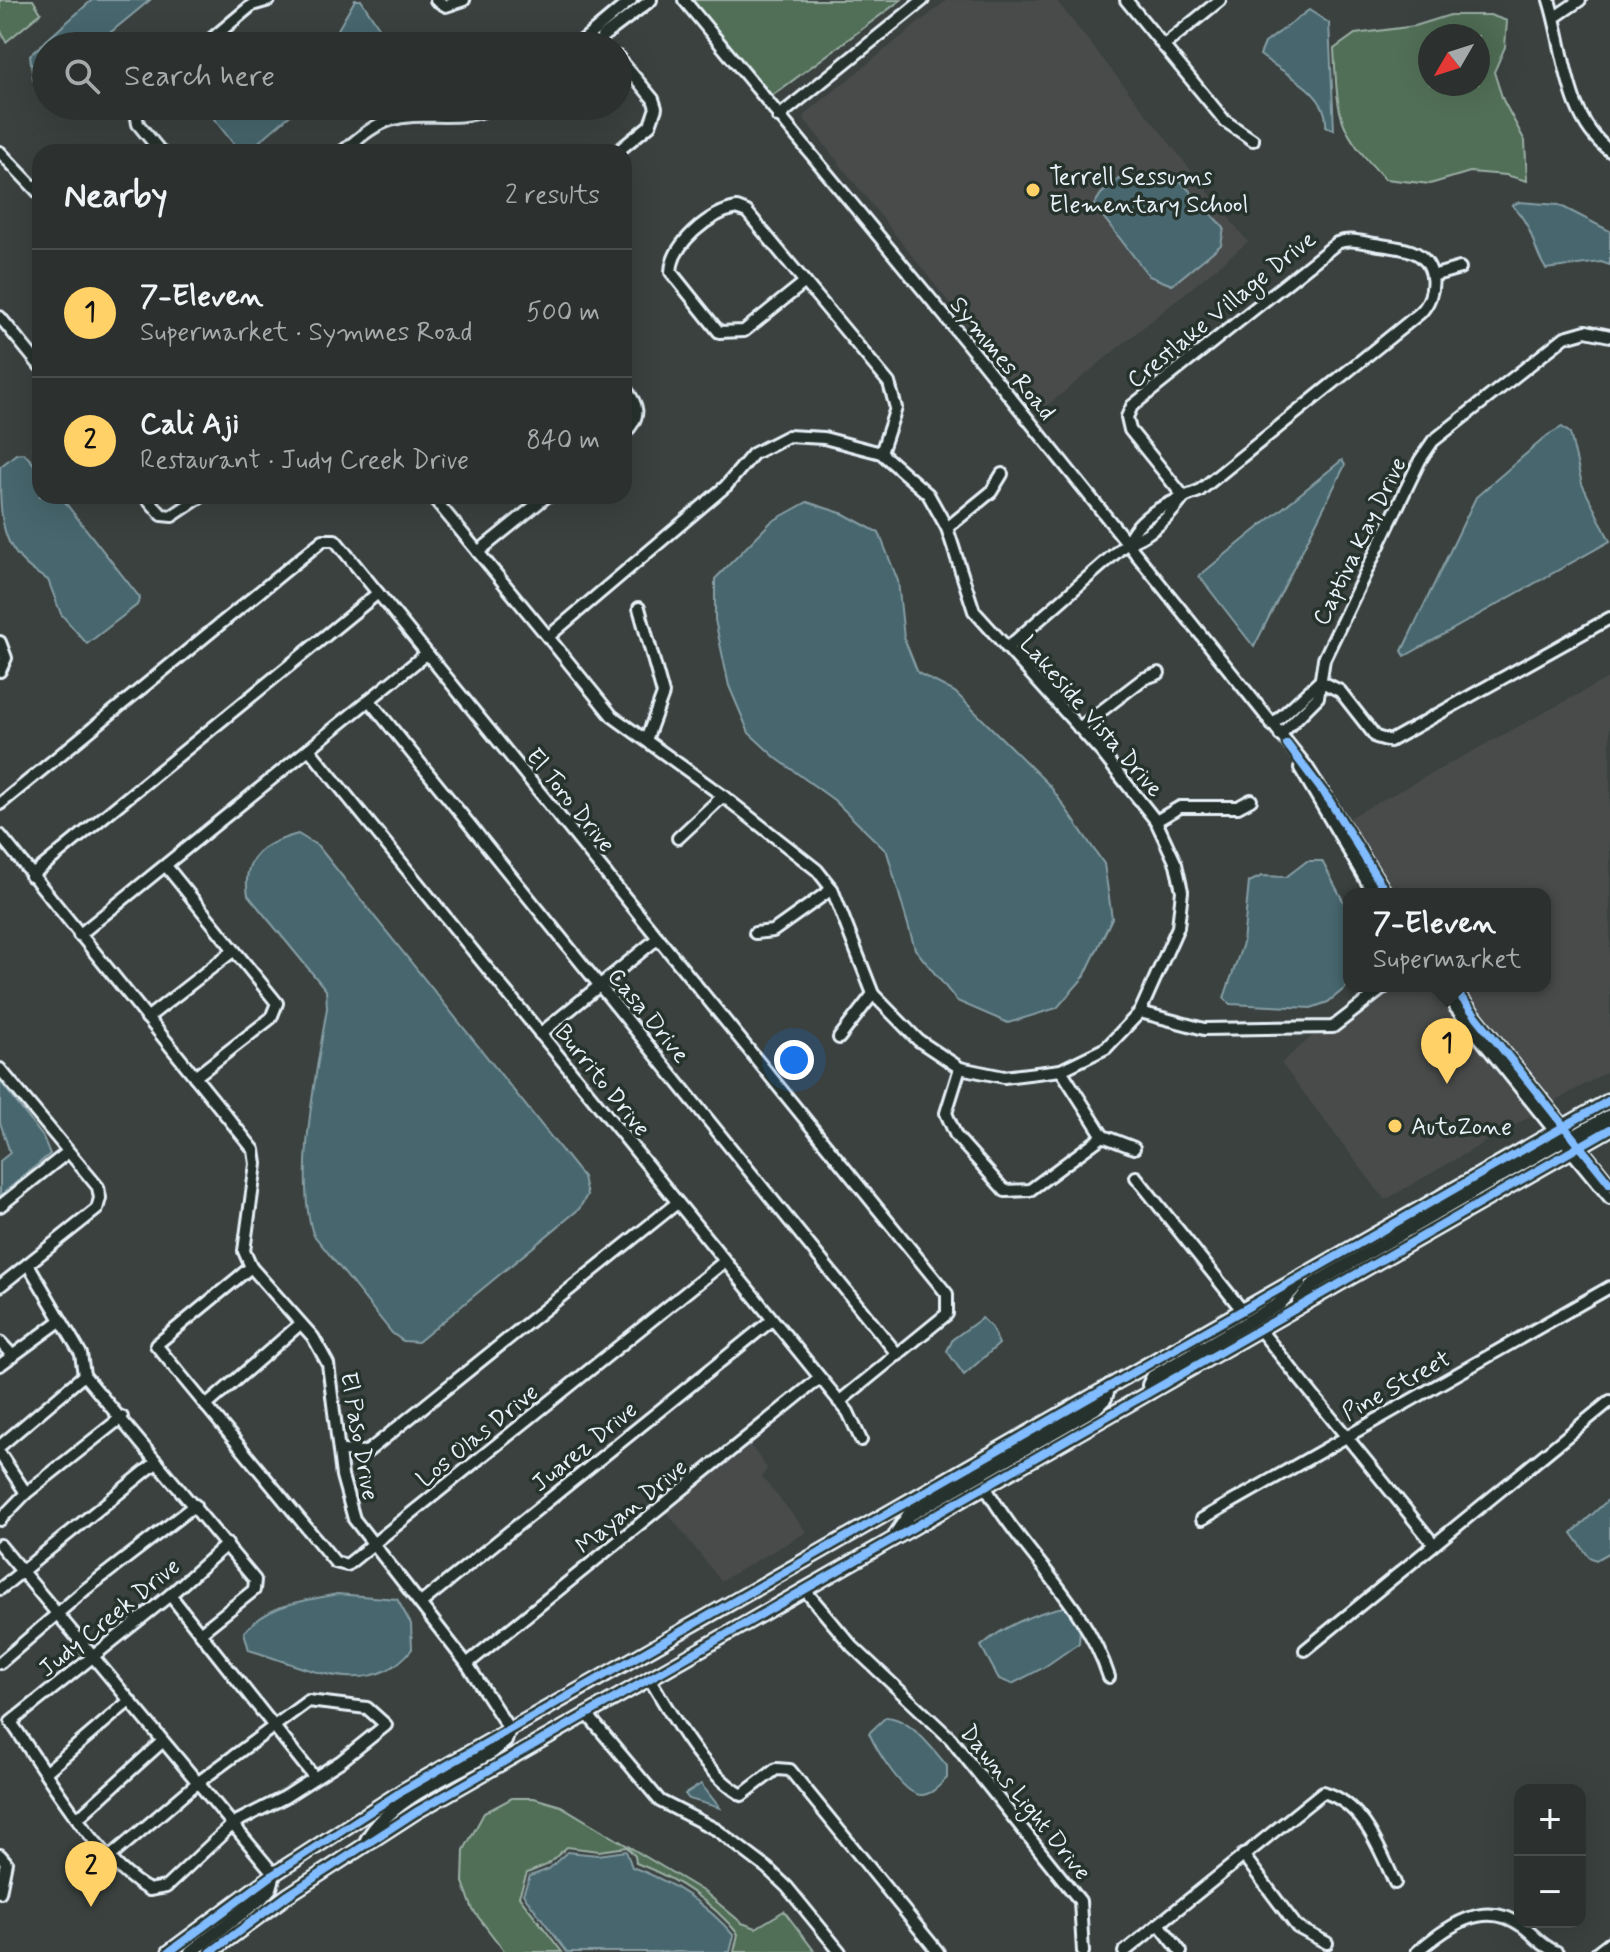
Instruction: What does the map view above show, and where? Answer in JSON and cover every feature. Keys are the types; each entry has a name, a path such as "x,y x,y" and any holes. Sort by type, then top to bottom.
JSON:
{"main road":[{"path":"211,1952 364,1843 1260,1330 1568,1139 1610,1100"},
{"path":"169,1952 274,1874 402,1791 1313,1270 1610,1116"},
{"path":"1568,1139 1610,1129"},
{"path":"1150,1392 1153,1377 1279,1304 1313,1270"},
{"path":"894,1537 909,1515 1095,1408 1105,1398 1109,1386"},
{"path":"364,1843 375,1825 392,1812 493,1751 505,1741 509,1729"},
{"path":"191,1952 261,1898 270,1888 274,1874"}],"street":[{"path":"220,32 254,3 269,0"},
{"path":"436,0 446,6 464,0"},
{"path":"606,32 621,8 631,0"},
{"path":"610,32 651,0"},
{"name":"Symmes Road","path":"684,0 1280,735 1329,800 1383,888"},
{"path":"778,117 923,0"},
{"path":"1126,0 1225,121 1253,140"},
{"path":"1163,46 1220,0"},
{"path":"1549,0 1579,113 1593,136 1610,151"},
{"path":"1555,17 1580,0"},
{"path":"621,8 629,18"},
{"path":"627,144 650,125 656,108 653,99 632,74"},
{"path":"137,120 154,144"},
{"path":"351,144 368,130 388,120"},
{"path":"0,152 32,186"},
{"path":"805,282 744,331 719,332 671,272 671,258 678,247 725,210 737,208 747,212 889,383 896,408 881,453"},
{"name":"Crestlake Village Drive","path":"1184,497 1130,430 1127,417 1132,406 1337,243 1348,240 1409,251 1424,260 1432,276"},
{"path":"1007,648 1127,543 1133,529 1166,503 1199,491 1420,313 1431,297 1432,276 1460,268"},
{"path":"0,317 32,356"},
{"name":"Captiva Kay Drive","path":"1280,735 1318,697 1324,659 1420,460 1433,441 1565,337 1586,331 1610,336"},
{"path":"632,397 637,411 632,420"},
{"name":"Lakeside Vista Drive","path":"439,504 612,716 723,796 817,870 832,889 873,994 918,1040 960,1068 1004,1077 1061,1070 1106,1048 1140,1012 1178,927 1182,891 1176,864 1156,821 1079,728 974,611 947,528 928,494 881,453 824,438 788,436 753,454 726,486 548,637"},
{"path":"947,528 991,492 1002,474"},
{"path":"152,504 162,515 172,516 190,504"},
{"path":"478,552 537,504"},
{"name":"El Toro Drive","path":"0,804 323,540 335,540 947,1294 947,1314 839,1402"},
{"path":"31,876 378,593"},
{"path":"639,608 663,694 646,740"},
{"path":"1272,725 1320,681 1340,691 1376,737 1390,741 1610,618"},
{"path":"0,642 6,658 0,671"},
{"path":"79,935 426,654"},
{"path":"1079,728 1143,679 1159,673"},
{"name":"Casa Drive","path":"369,700 898,1355"},
{"name":"Symmes Road","path":"1287,744 1371,888"},
{"name":"Burrito Drive","path":"309,749 820,1378 839,1402 861,1440"},
{"path":"678,838 723,796"},
{"path":"1156,821 1180,807 1238,807 1251,800"},
{"path":"0,835 254,1150 256,1164 244,1251 251,1267 156,1345 206,1406 299,1325"},
{"path":"166,866 277,1003 271,1018 195,1077"},
{"path":"755,933 773,931 832,889"},
{"path":"540,1034 658,938"},
{"path":"147,1018 233,951"},
{"path":"1140,1012 1204,1029 1333,1027 1378,992"},
{"path":"1443,992 1610,1184"},
{"path":"1457,992 1610,1198"},
{"path":"839,1038 873,994"},
{"path":"960,1068 946,1113 956,1136 1005,1191 1030,1190 1103,1136"},
{"path":"0,1069 98,1187 100,1198 97,1209 0,1286"},
{"path":"1061,1070 1103,1136 1134,1148"},
{"path":"0,1206 68,1152"},
{"path":"1136,1177 1242,1310"},
{"path":"341,1451 367,1452 677,1203"},
{"name":"Los Olas Drive","path":"206,1406 335,1562 347,1565 725,1261"},
{"path":"28,1264 81,1354 84,1375 255,1580 254,1590 200,1633"},
{"name":"El Paso Drive","path":"251,1267 299,1325 313,1337 328,1364 342,1476 354,1519 467,1664 509,1729"},
{"name":"Pine Street","path":"1202,1519 1610,1287"},
{"name":"Juarez Drive","path":"421,1603 772,1320"},
{"path":"0,1365 60,1321"},
{"path":"1260,1330 1432,1542"},
{"path":"0,1342 13,1356"},
{"path":"0,1446 84,1375"},
{"name":"Mayan Drive","path":"467,1664 820,1378"},
{"path":"1305,1650 1432,1542 1610,1401"},
{"path":"0,1520 26,1493 122,1417"},
{"path":"0,1454 26,1493"},
{"path":"0,1589 157,1462"},
{"path":"985,1486 1031,1554 1070,1599 1098,1643 1109,1677"},
{"path":"0,1663 195,1505"},
{"name":"Judy Creek Drive","path":"227,1544 170,1595 11,1722 110,1857 132,1880 149,1890 166,1887 234,1823"},
{"path":"0,1545 274,1874"},
{"name":"Dawns Light Drive","path":"804,1589 852,1646 950,1738 1080,1901 1083,1952"},
{"path":"170,1595 314,1777"},
{"path":"649,1678 686,1737 729,1788 742,1795 776,1769 790,1770 938,1952"},
{"path":"110,1857 196,1784 308,1701 367,1708 386,1725 314,1777 234,1823"},
{"path":"46,1772 128,1702"},
{"path":"587,1714 660,1801 717,1830 767,1868 787,1887 840,1952"},
{"path":"79,1817 162,1742"},
{"path":"1124,1952 1323,1792 1339,1796 1354,1810 1376,1841 1395,1883"},
{"path":"0,1855 6,1862 0,1892"},
{"path":"1243,1855 1297,1927 1327,1943"},
{"path":"1417,1952 1449,1925 1485,1913 1521,1924 1543,1946 1557,1952"},
{"path":"1159,1924 1181,1952"},
{"path":"1597,1952 1610,1942"}],"shaded area":[{"name":"Terrell Sessums Elementary School","path":"947,0 1056,0 1248,242 1037,414 804,119 805,114"},
{"path":"1610,677 1610,1070 1552,1103 1463,992 1551,992 1551,888 1389,888 1347,819"},
{"path":"1385,992 1436,992 1534,1114 1385,1200 1281,1063 1316,1033 1336,1031"},
{"path":"748,1442 767,1468 762,1477 807,1532 721,1581 665,1510"}],"green space":[{"path":"0,0 33,0 41,13 6,42 0,29"},
{"path":"690,0 901,0 769,98"},
{"path":"1450,15 1490,15 1507,21 1505,47 1494,72 1503,100 1525,141 1527,181 1506,175 1470,172 1430,184 1385,179 1348,133 1339,107 1334,49 1355,34 1418,25 1418,96 1490,96 1490,24 1421,24"},
{"path":"512,1798 534,1798 561,1806 706,1893 742,1923 756,1928 784,1911 815,1952 734,1952 738,1934 728,1922 692,1892 636,1863 635,1856 627,1847 599,1851 567,1847 547,1865 527,1873 519,1896 562,1952 505,1952 473,1910 463,1882 464,1850 484,1813"}],"water":[{"path":"92,0 150,0 111,32 56,32"},
{"path":"355,0 361,0 382,32 336,32"},
{"path":"1309,10 1329,23 1334,130 1326,126 1325,114 1312,93 1260,55 1265,43"},
{"path":"215,120 285,120 256,144 234,144"},
{"path":"1175,175 1224,228 1221,245 1172,285 1149,276 1094,205 1101,194 1120,178 1149,190"},
{"path":"1519,202 1559,205 1610,231 1610,265 1601,262 1546,269 1526,223 1512,205"},
{"path":"1562,427 1570,433 1582,484 1610,541 1405,656 1402,651 1476,497 1548,435"},
{"path":"24,453 32,462 32,504 66,504 140,598 137,605 87,644 61,614 48,580 20,559 6,534 0,467 16,454"},
{"path":"1342,460 1345,465 1254,647 1199,576"},
{"path":"807,502 844,514 879,533 898,581 904,638 918,673 955,692 1050,786 1104,864 1112,918 1084,977 1057,1008 1008,1023 957,1001 915,949 887,852 834,800 776,758 749,733 729,686 715,620 715,579 771,522"},
{"path":"298,834 318,846 583,1177 587,1195 579,1209 418,1342 403,1341 392,1333 313,1234 308,1210 306,1153 327,1008 326,990 248,895 247,882 248,870 258,853 275,842"},
{"path":"1307,861 1322,861 1343,901 1343,990 1328,1002 1311,1008 1230,1004 1224,998 1243,943 1249,882 1262,876 1286,877"},
{"path":"0,1081 43,1137 50,1154 0,1196 0,1161 10,1153 0,1122"},
{"path":"982,1318 992,1328 999,1344 964,1375 947,1351 953,1339"},
{"path":"1610,1498 1610,1552 1596,1560 1589,1557 1572,1533"},
{"path":"337,1594 397,1599 411,1624 412,1649 395,1665 376,1674 356,1677 313,1671 249,1650 244,1632 265,1615 287,1605"},
{"path":"1064,1607 1080,1628 1079,1643 1043,1668 1012,1684 999,1679 981,1646 1020,1621"},
{"path":"886,1717 912,1728 947,1766 947,1778 925,1795 914,1793 898,1780 869,1733"},
{"path":"701,1784 720,1808 689,1799 685,1794"},
{"path":"626,1851 632,1867 661,1879 713,1914 734,1936 730,1952 567,1952 523,1894 530,1876 549,1869 567,1852 598,1855"}],"cycle path":[{"path":"1287,744 1329,800 1383,888"},
{"path":"1457,992 1610,1184"},
{"path":"169,1952 274,1874 402,1791 1610,1100"},
{"path":"211,1952 288,1895 416,1812 1610,1129"}],"place":[{"name":"Terrell Sessums Elementary School","path":"1033,190"},
{"name":"7-Eleven","path":"1447,1084"},
{"name":"AutoZone","path":"1395,1126"},
{"name":"Cali Aji","path":"91,1907"}]}
